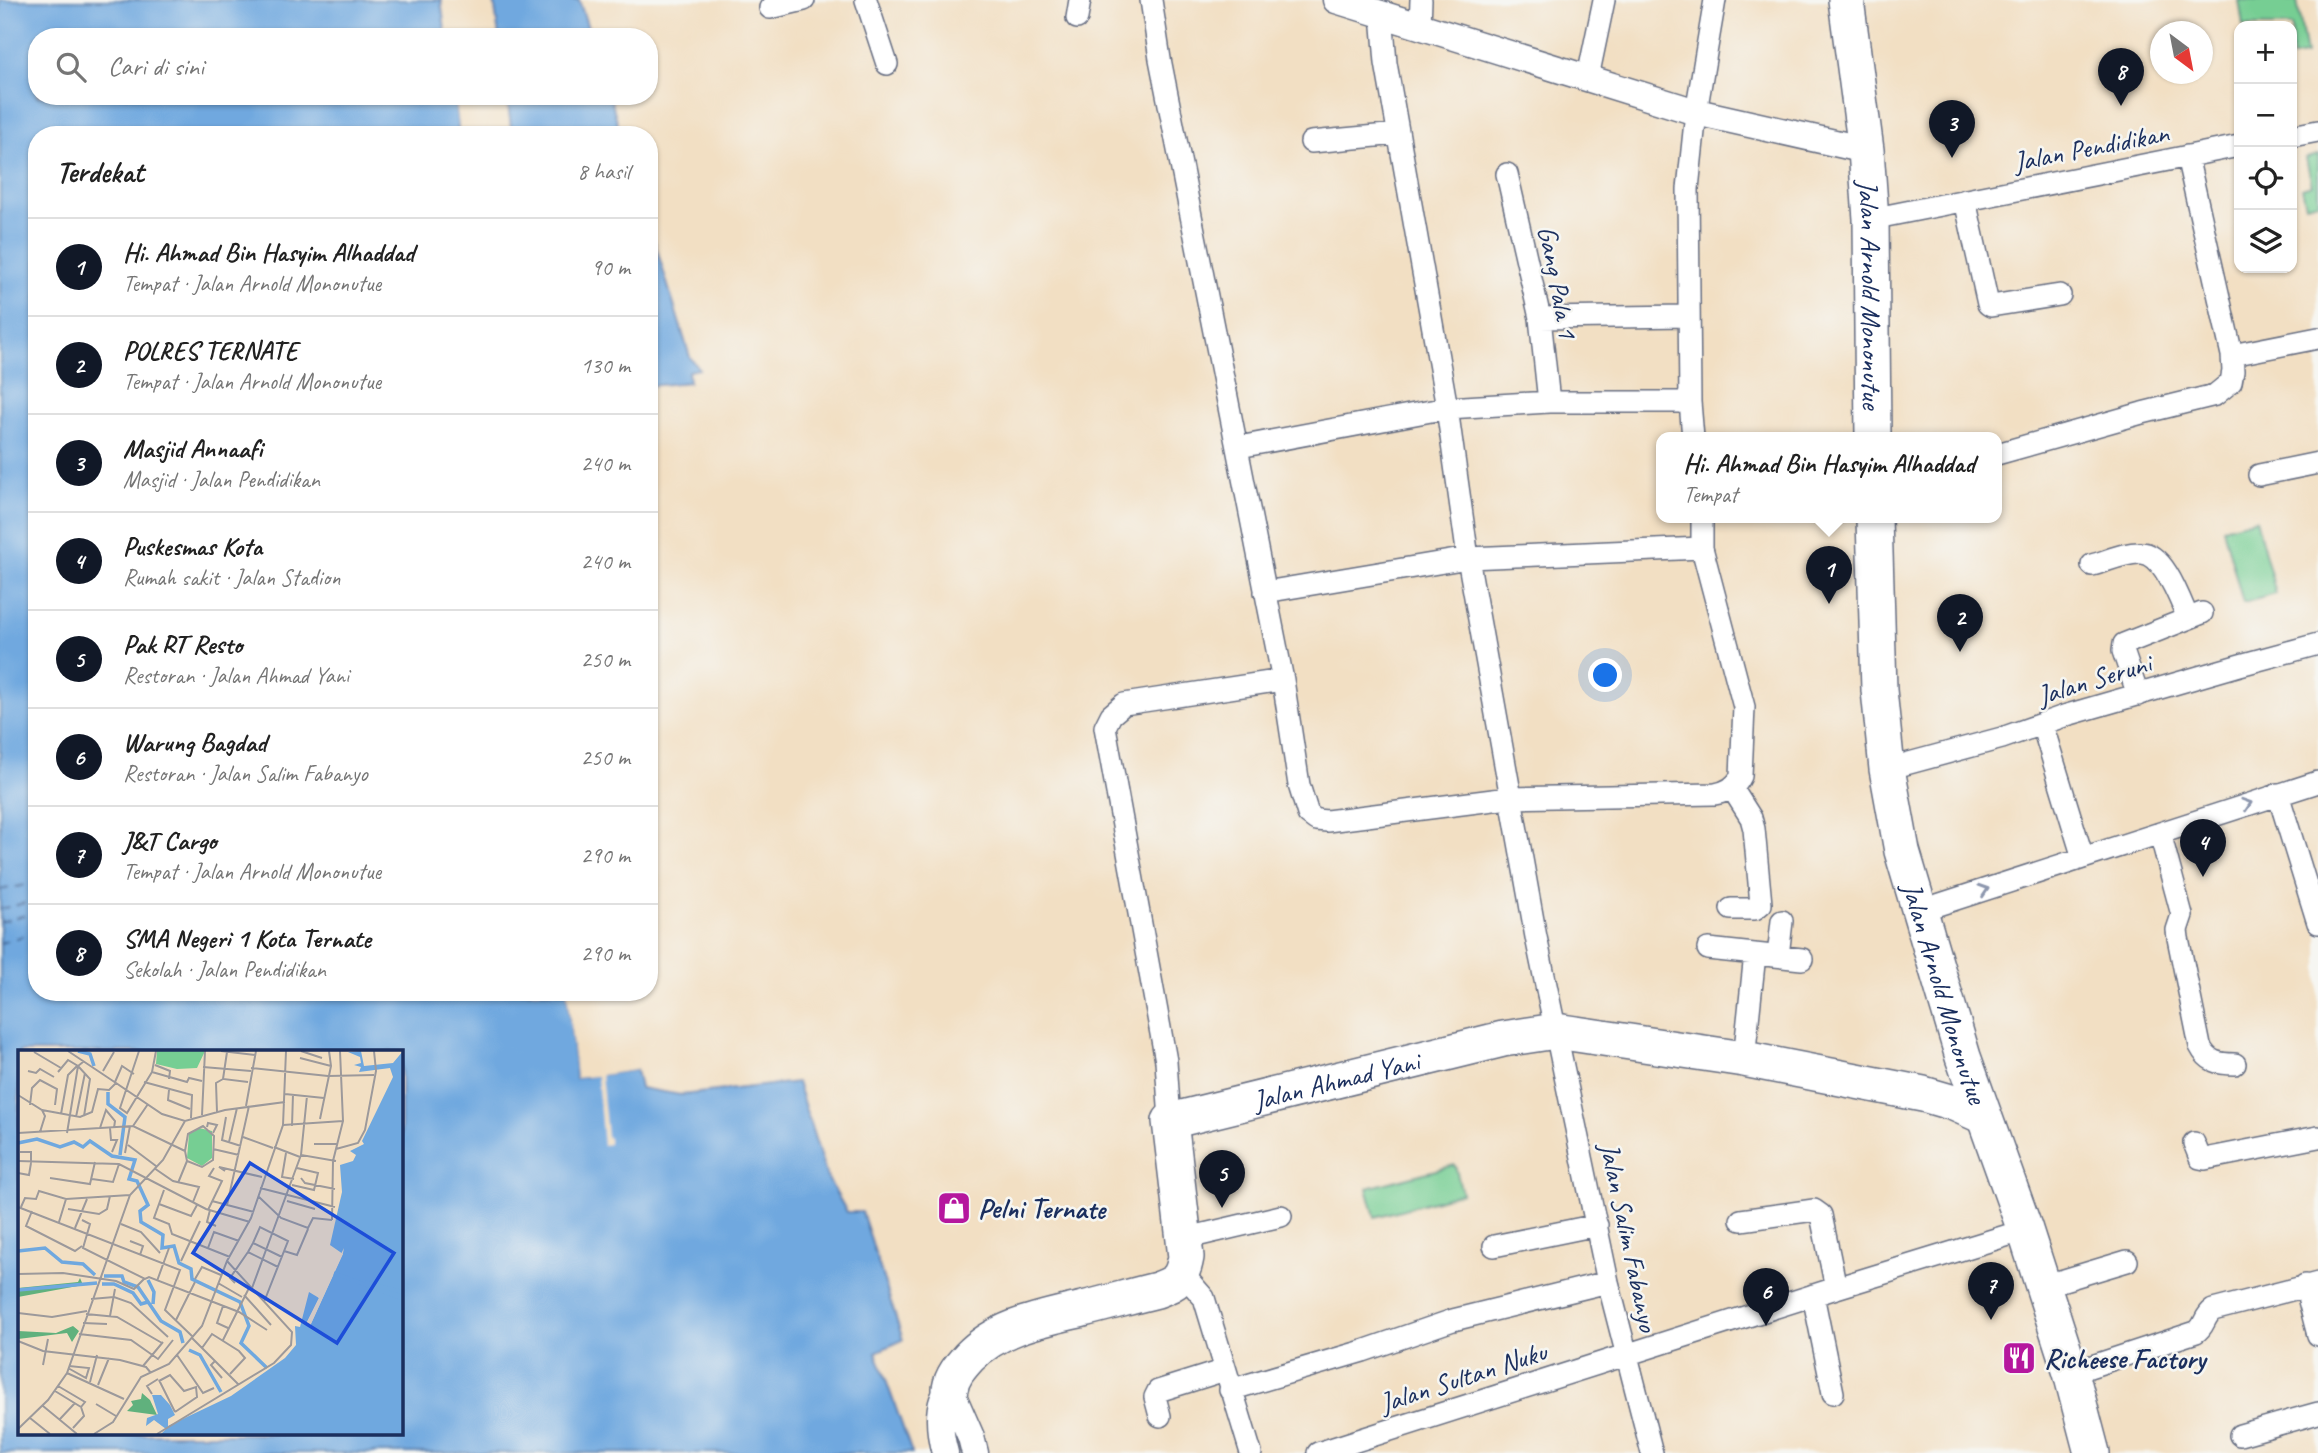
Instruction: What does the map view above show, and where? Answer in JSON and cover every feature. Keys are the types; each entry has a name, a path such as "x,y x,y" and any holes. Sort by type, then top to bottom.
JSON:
{"highway":[{"name":"Jalan Arnold Mononutue","path":"1846,0 1866,150 1871,219 1873,432"},
{"name":"Jalan Arnold Mononutue","path":"1874,523 1879,690 1887,769 1902,851 1963,1057 2044,1286 2092,1453"},
{"name":"Jalan Ahmad Yani","path":"1170,1121 1503,1039 1556,1031 1744,1059 1923,1094 1954,1103 1983,1116"},
{"path":"1923,1094 1945,1078 1963,1057"},
{"path":"950,1389 956,1372 965,1361 983,1343 1004,1332 1027,1323 1157,1290 1173,1284 1183,1274 1185,1257 1170,1121"}],"street":[{"path":"770,8 804,0"},
{"path":"866,0 887,64"},
{"path":"1152,0 1160,59 1239,447 1283,680 1299,785 1308,814 1316,820 1327,821 1509,797 1715,794 1732,788 1741,776 1744,708 1702,548 1702,523"},
{"path":"1336,0 1382,14 1420,13 1588,77 1696,112 1866,150"},
{"path":"1588,77 1604,0"},
{"path":"1692,432 1688,189 1696,112 1715,0"},
{"name":"Jalan Salim Fabanyo","path":"1382,14 1385,63 1447,408 1468,558 1509,797 1608,1282 1652,1453"},
{"path":"2297,135 2318,131"},
{"path":"1311,142 1398,134"},
{"name":"Jalan Pendidikan","path":"1871,219 2234,147"},
{"path":"2002,453 2215,395 2231,382 2232,355 2187,156"},
{"name":"Gang Pala 1","path":"1507,174 1540,318 1549,402"},
{"path":"1965,200 1987,304 1991,306 2060,295"},
{"path":"1540,318 1689,316"},
{"path":"2232,355 2318,338"},
{"path":"1239,447 1447,408 1549,402 1690,402"},
{"path":"2259,475 2318,463"},
{"path":"1265,592 1468,558 1702,548"},
{"path":"2092,565 2138,552 2148,553 2157,559 2195,616 2124,644 2123,651 2138,695"},
{"name":"Jalan Seruni","path":"1887,769 2002,738 2240,664 2318,644"},
{"path":"1170,1121 1166,1060 1105,727 1111,715 1124,704 1283,680"},
{"path":"2042,724 2083,858"},
{"path":"1919,911 2318,782"},
{"path":"1731,909 1755,909 1761,904 1754,829 1751,818 1732,788"},
{"path":"2278,794 2318,921"},
{"path":"2160,833 2182,915 2177,930 2178,938 2200,1046 2212,1062 2235,1064"},
{"path":"1778,956 1782,921"},
{"path":"1708,948 1802,959"},
{"path":"1744,1059 1755,954"},
{"path":"2194,1143 2200,1158 2205,1159 2318,1137"},
{"path":"1741,1220 1814,1210 1818,1212 1821,1215 1836,1288"},
{"path":"1183,1239 1281,1216"},
{"path":"1494,1246 1597,1225"},
{"name":"Jalan Sultan Nuku","path":"1322,1452 2025,1230"},
{"path":"2044,1286 2127,1261"},
{"path":"1183,1274 1204,1298 1251,1453"},
{"path":"1160,1416 1155,1397 1158,1391 1227,1380 1401,1339 1453,1320 1608,1282"},
{"path":"2071,1373 2196,1332 2202,1329 2208,1313 2213,1310 2312,1284 2318,1335"},
{"path":"1813,1295 1833,1393"},
{"path":"944,1448 940,1410 943,1398 950,1389 973,1445"},
{"path":"2240,1435 2318,1413"},
{"path":"944,1448 946,1434 960,1428 973,1445"}],"green space":[{"path":"2239,0 2297,0 2306,55 2297,56 2297,21 2242,21"},
{"path":"2318,155 2318,202 2306,205 2302,188 2312,185 2306,158"},
{"path":"2256,519 2276,594 2243,603 2223,528"},
{"path":"1455,1165 1462,1193 1375,1217 1367,1188"}],"water":[{"path":"0,0 441,0 445,28 28,28 28,105 455,105 458,126 28,126 28,1001 568,1001 576,1078 636,1070 640,1088 681,1095 797,1082 827,1177 847,1212 862,1212 903,1340 876,1352 912,1453 0,1453"},
{"path":"494,0 579,0 588,28 498,28"},
{"path":"508,105 613,105 618,126 511,126"},
{"path":"658,253 690,357 699,369 688,371 689,382 658,385"}],"pier":[{"path":"568,1001 571,1001 579,1075 636,1067 636,1070 601,1075 609,1144 603,1145 597,1076 576,1078"}],"ferry route":[{"path":"0,890 28,885"},
{"path":"0,909 28,902"},
{"path":"0,922 28,914"},
{"path":"0,943 28,935"}],"place":[{"name":"SMA Negeri 1 Kota Ternate","path":"2121,106"},
{"name":"Masjid Annaafi","path":"1952,158"},
{"name":"Hi. Ahmad Bin Hasyim Alhaddad","path":"1829,604"},
{"name":"POLRES TERNATE","path":"1960,652"},
{"name":"Puskesmas Kota","path":"2203,877"},
{"name":"Pelni Ternate","path":"954,1208"},
{"name":"Pak RT Resto","path":"1222,1208"},
{"name":"J&T Cargo","path":"1991,1320"},
{"name":"Warung Bagdad","path":"1766,1326"},
{"name":"Richeese Factory","path":"2019,1358"}]}
